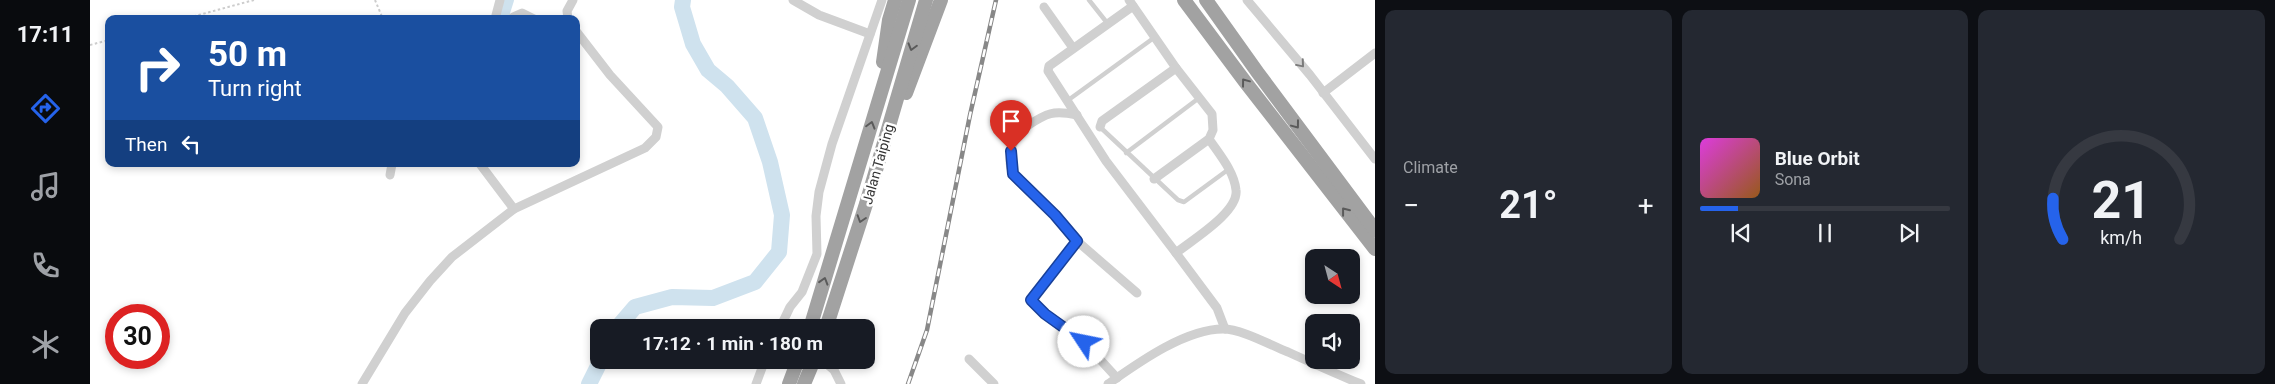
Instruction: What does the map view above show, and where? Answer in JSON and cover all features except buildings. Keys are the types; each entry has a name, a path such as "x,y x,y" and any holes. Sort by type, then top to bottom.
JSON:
{"highway":[{"path":"882,90 884,56 895,0"},
{"name":"Jalan Taiping","path":"813,319 909,0"},
{"name":"Jalan Taiping","path":"829,319 926,0"},
{"path":"890,121 916,72 941,0"},
{"path":"1184,0 1375,249"},
{"path":"1206,0 1375,230"},
{"path":"789,384 795,369"},
{"path":"804,384 815,369"}],"street":[{"path":"496,15 500,0"},
{"path":"568,15 567,11 573,0"},
{"path":"793,0 818,15 870,34"},
{"path":"784,319 790,307 802,292 817,254 816,216 818,192 832,144 882,0"},
{"path":"1247,0 1375,159"},
{"path":"1044,3 1073,48"},
{"path":"1154,179 1209,139 1214,122 1212,114 1176,68 1131,3 1108,24 1047,68 1106,161 1217,308 1225,329"},
{"path":"362,384 405,313 452,257 514,209 645,148 656,137 658,127 610,75 580,36"},
{"path":"1323,93 1375,53"},
{"path":"1100,127 1102,121 1176,68"},
{"path":"1076,116 1059,111 1044,116 1018,133 1012,142 1013,174 1055,215 1077,241 1137,293"},
{"path":"1176,253 1220,219 1233,204 1236,191 1230,169 1209,139"},
{"path":"390,175 391,167"},
{"path":"482,167 514,209"},
{"path":"1077,241 1031,300 1045,314 1084,342 1117,378"},
{"path":"1108,384 1187,338 1206,331 1225,329 1258,339 1361,384"},
{"path":"969,359 994,384"},
{"path":"756,384 762,369"},
{"path":"832,369 841,384"}],"lane":[{"path":"1089,0 1108,24"},
{"path":"1067,101 1155,37"},
{"path":"1126,153 1199,98"},
{"path":"1100,127 1154,179 1178,200 1184,202 1230,169"}],"path":[{"path":"199,15 254,0"},
{"path":"375,0 381,15"},
{"path":"90,45 105,41"}],"waterway":[{"path":"504,15 509,0"},
{"path":"625,319 635,307 672,297 713,298 755,282 779,252 782,215 770,162 755,118 727,86 708,70 693,44 682,7 683,0"},
{"path":"589,384 596,369"}],"railway":[{"path":"908,384 927,330 970,115 996,0"}],"route":[{"path":"1011,151 1013,174 1055,215 1077,241 1031,300 1045,314 1084,342"}]}
